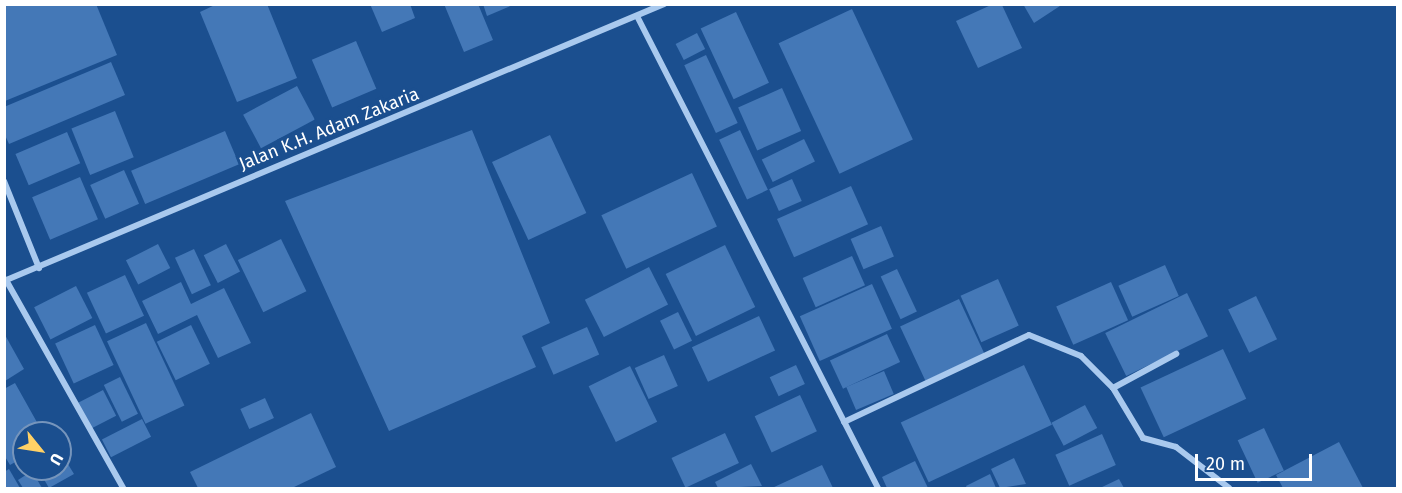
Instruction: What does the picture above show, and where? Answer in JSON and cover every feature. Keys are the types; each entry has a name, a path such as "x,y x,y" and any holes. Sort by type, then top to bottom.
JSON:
{"street":[{"name":"Jalan K.H. Adam Zakaria","path":"5,281 638,18 663,4"},
{"path":"638,18 878,489"},
{"path":"4,181 39,268"},
{"path":"5,281 123,489"},
{"path":"844,422 1029,335 1081,356 1113,388 1143,438 1176,447 1229,489"},
{"path":"1113,388 1176,354"}],"building":[{"path":"10,4 96,4 117,55 5,101 4,7"},
{"path":"217,4 267,4 297,78 237,102 200,12"},
{"path":"370,4 410,4 415,18 382,32"},
{"path":"444,4 478,4 493,40 464,52"},
{"path":"483,4 515,4 487,16"},
{"path":"1023,4 1063,4 1034,23"},
{"path":"991,5 1002,5 1022,48 978,68 956,21"},
{"path":"852,9 913,140 839,174 779,43"},
{"path":"736,12 769,83 734,99 701,28"},
{"path":"697,33 705,49 684,60 676,44"},
{"path":"356,41 376,89 332,108 312,60"},
{"path":"706,55 738,123 716,133 684,65"},
{"path":"111,62 125,95 9,144 4,133 4,107"},
{"path":"297,86 315,120 261,148 243,115"},
{"path":"782,88 801,131 757,150 738,108"},
{"path":"115,111 134,157 90,175 71,129"},
{"path":"472,130 550,323 522,336 536,367 389,431 285,201"},
{"path":"740,130 768,190 747,200 719,140"},
{"path":"225,131 239,164 145,204 131,171"},
{"path":"67,132 80,163 29,185 15,154"},
{"path":"550,135 586,213 528,240 492,162"},
{"path":"804,139 815,161 773,182 762,160"},
{"path":"124,170 139,204 105,219 90,185"},
{"path":"692,173 717,226 626,269 601,215"},
{"path":"80,177 98,219 50,240 32,197"},
{"path":"792,179 802,201 779,211 769,189"},
{"path":"851,186 868,224 794,257 777,219"},
{"path":"881,226 894,256 864,269 851,239"},
{"path":"281,239 306,291 263,312 238,260"},
{"path":"158,244 170,268 138,284 126,260"},
{"path":"226,244 240,272 218,283 204,255"},
{"path":"725,245 755,307 696,336 666,274"},
{"path":"194,249 211,285 192,294 175,258"},
{"path":"852,256 865,285 816,307 803,278"},
{"path":"1165,265 1179,296 1132,317 1118,286"},
{"path":"649,267 668,304 604,337 585,300"},
{"path":"897,269 917,312 901,319 881,277"},
{"path":"125,275 144,316 106,334 87,293"},
{"path":"998,279 1019,326 981,342 961,296"},
{"path":"181,282 191,304 224,288 251,343 218,358 197,315 158,334 142,301"},
{"path":"1111,282 1128,320 1073,345 1056,306"},
{"path":"872,284 892,329 820,361 800,316"},
{"path":"76,286 92,318 50,339 34,307"},
{"path":"1187,293 1208,336 1126,376 1105,333"},
{"path":"1256,296 1277,339 1249,353 1228,310"},
{"path":"959,299 984,353 925,381 900,326"},
{"path":"678,312 692,341 674,350 660,321"},
{"path":"759,316 775,350 708,382 692,347"},
{"path":"146,323 184,405 145,424 107,341"},
{"path":"95,325 114,365 74,383 55,344"},
{"path":"191,325 210,364 176,380 157,342"},
{"path":"587,327 599,354 554,375 541,347"},
{"path":"887,334 900,362 843,389 830,361"},
{"path":"5,335 24,369 5,381"},
{"path":"1223,349 1246,399 1164,437 1141,387"},
{"path":"664,355 678,386 649,399 635,368"},
{"path":"796,365 805,384 779,396 770,377"},
{"path":"1024,365 1052,425 929,482 901,422"},
{"path":"630,366 657,422 616,442 589,386"},
{"path":"884,371 894,394 856,410 846,387"},
{"path":"120,377 138,414 122,422 104,385"},
{"path":"15,383 36,421 12,421 12,464 10,465 4,455 4,389"},
{"path":"103,390 116,416 90,429 77,403"},
{"path":"800,395 817,431 772,452 755,416"},
{"path":"265,398 274,418 249,429 240,409"},
{"path":"1085,405 1097,428 1064,446 1051,423"},
{"path":"311,413 336,467 292,488 198,488 190,472"},
{"path":"142,419 151,437 111,457 102,439"},
{"path":"1264,428 1284,471 1258,483 1238,440"},
{"path":"725,433 739,463 685,488 672,458"},
{"path":"1102,434 1116,465 1069,486 1055,455"},
{"path":"1339,442 1363,488 1283,488 1276,475"},
{"path":"1014,458 1026,484 1000,488 991,469"},
{"path":"915,461 928,488 887,488 882,477"},
{"path":"751,464 762,486 718,488 715,482"},
{"path":"822,465 833,488 772,488"},
{"path":"9,469 12,481 16,481 20,488 4,488 4,472"},
{"path":"990,474 996,488 967,488 966,486"},
{"path":"1119,479 1124,488 1100,488"},
{"path":"19,481 38,481 42,488 23,488"},
{"path":"45,481 62,481 49,488"}]}
